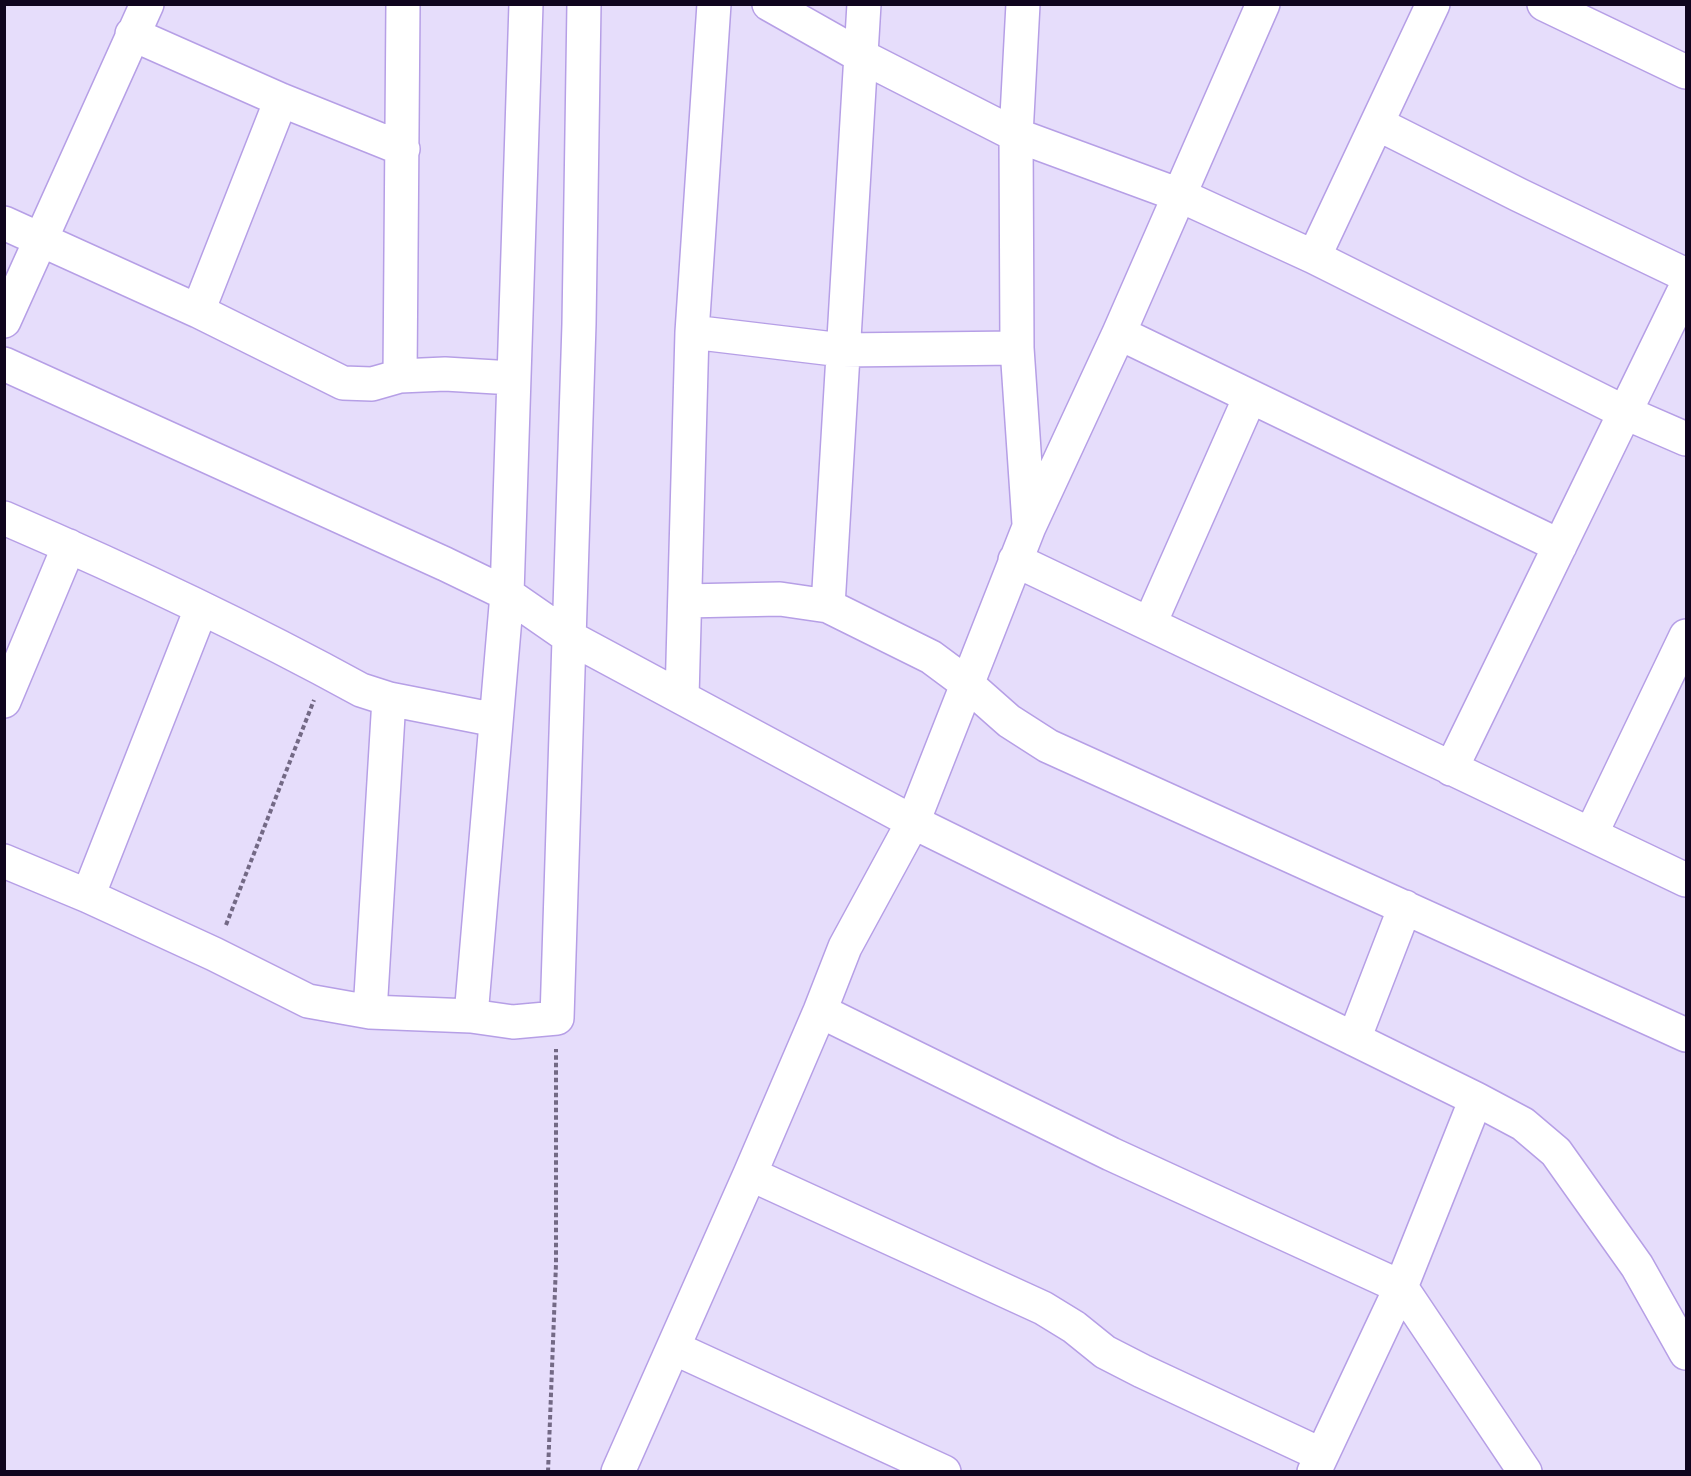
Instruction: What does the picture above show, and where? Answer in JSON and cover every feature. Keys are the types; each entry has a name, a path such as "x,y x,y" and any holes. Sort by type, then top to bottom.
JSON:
{"street":[{"path":"4,321 147,4"},
{"path":"400,376 403,4"},
{"path":"471,1016 507,594 525,4"},
{"path":"4,861 88,896 214,954 308,1001 370,1012 471,1016 513,1022 557,1018 579,324 584,4"},
{"path":"682,697 693,332 714,4"},
{"path":"769,4 861,56 1016,135 1179,195 1314,256 1626,412 1686,439"},
{"path":"828,606 864,4"},
{"path":"1023,4 1016,135 1017,348 1029,527"},
{"path":"618,1472 750,1174 845,947 913,822 1029,527 1119,333 1263,4"},
{"path":"1314,256 1433,4"},
{"path":"1544,4 1602,16 1686,72"},
{"path":"132,34 282,100 403,149"},
{"path":"198,311 282,100"},
{"path":"1378,124 1686,275"},
{"path":"4,223 198,311 343,383 372,384 400,376 445,374 513,378"},
{"path":"1451,769 1686,287"},
{"path":"693,332 842,350 1017,348"},
{"path":"1119,333 1560,546"},
{"path":"4,364 507,594 569,637 913,822 1523,1124 1556,1152 1637,1266 1686,1353"},
{"path":"1149,623 1250,397"},
{"path":"4,518 69,546 201,609 326,670 361,690 389,699 496,720"},
{"path":"4,701 69,546"},
{"path":"1015,560 1686,880"},
{"path":"685,601 780,599 828,606 931,657 966,683 1009,722 1048,746 1686,1035"},
{"path":"88,896 201,609"},
{"path":"1591,834 1682,655"},
{"path":"370,1012 389,699"},
{"path":"1354,1039 1405,907"},
{"path":"820,1011 1111,1154 1401,1287 1525,1472"},
{"path":"750,1174 1043,1308 1074,1327 1105,1352 1318,1463 1401,1287 1476,1099"},
{"path":"674,1348 944,1472"}],"path":[{"path":"214,954 326,670"},
{"path":"548,1472 556,1264 557,1018"}]}
